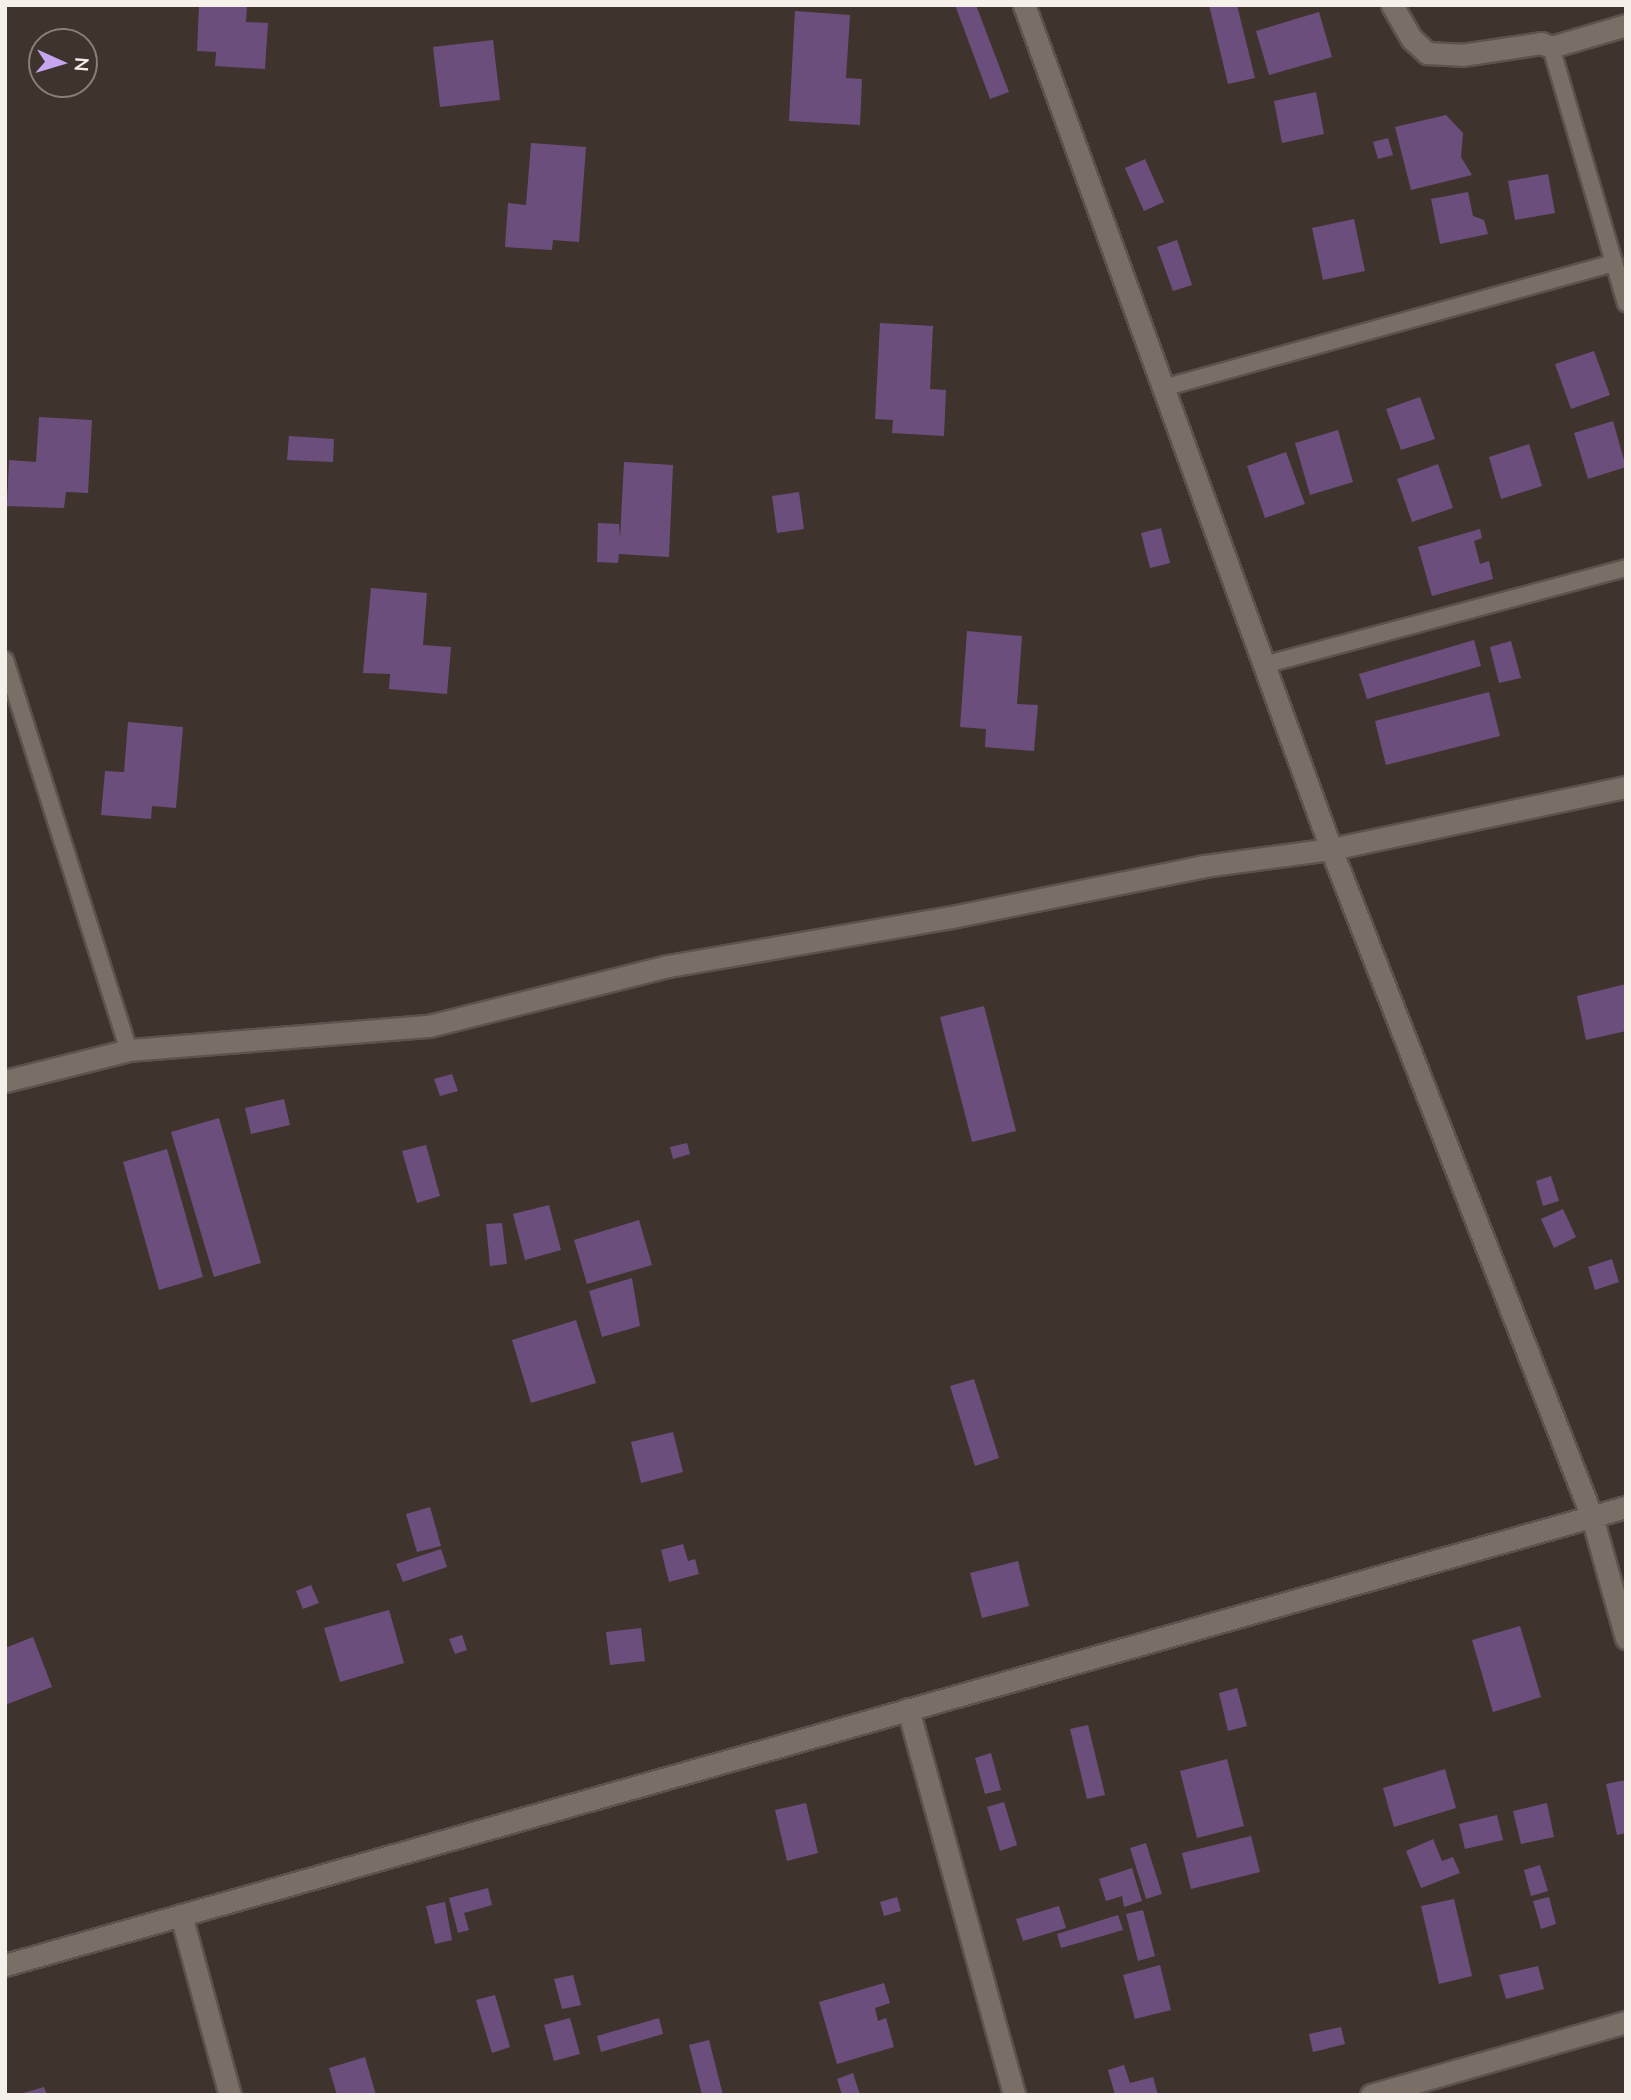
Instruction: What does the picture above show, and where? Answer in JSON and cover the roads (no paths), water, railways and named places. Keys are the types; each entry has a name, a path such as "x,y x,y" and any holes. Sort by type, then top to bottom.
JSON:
{"street":[{"path":"1024,5 1331,849 1592,1517 1626,1638"},
{"path":"1392,5 1412,39 1427,53 1462,55 1541,43 1551,47 1626,25"},
{"path":"5,1081 129,1050 429,1026 668,966 952,917 1204,866 1331,849 1626,787"},
{"path":"5,1965 1626,1507"},
{"path":"908,1709 1014,2095"},
{"path":"181,1915 230,2095"},
{"path":"1371,2095 1626,2022"}],"lane":[{"path":"1551,47 1626,303"},
{"path":"1163,388 1614,263"},
{"path":"1264,665 1626,568"},
{"path":"5,660 129,1050"}]}
